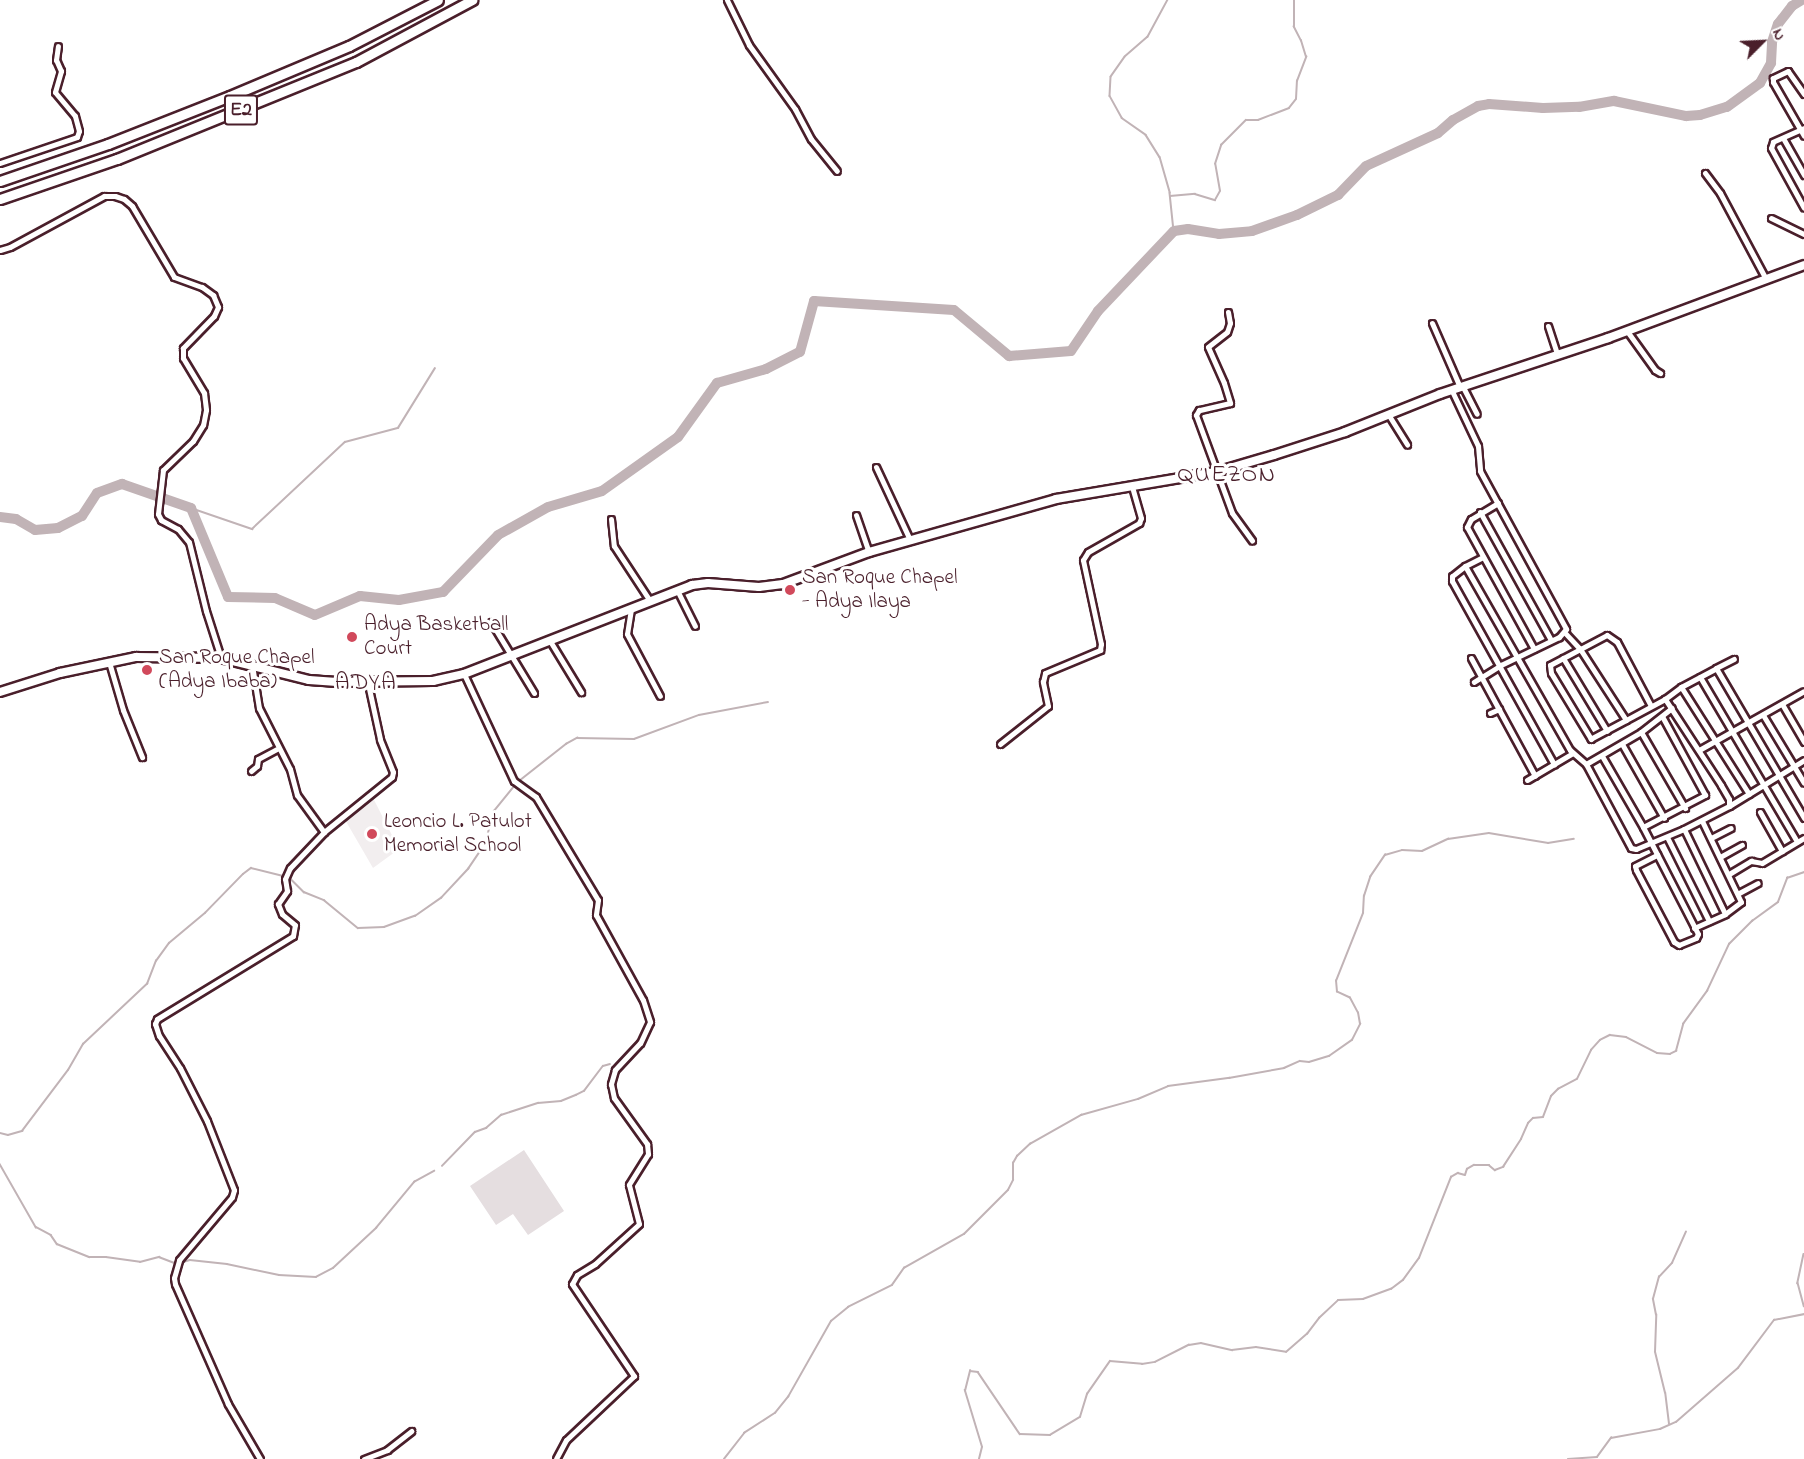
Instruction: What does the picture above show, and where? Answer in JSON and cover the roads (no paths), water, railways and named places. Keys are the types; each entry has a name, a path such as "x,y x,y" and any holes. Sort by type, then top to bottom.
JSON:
{"highway":[{"name":"E2","path":"0,181 108,144 230,96 349,46 438,0"},
{"name":"E2","path":"0,199 117,159 356,63 472,0"}],"street":[{"path":"727,0 749,45 795,109 811,139 837,171"},
{"path":"0,163 77,137 79,131 75,116 56,92 61,71 56,60 58,46"},
{"path":"1804,94 1788,71 1773,78 1773,82 1804,136"},
{"path":"1802,129 1773,142 1771,148 1804,208"},
{"path":"1784,138 1804,175"},
{"path":"1705,173 1720,193 1766,279"},
{"path":"0,250 10,247 104,196 114,196 124,199 132,206 174,277 202,287 213,296 218,307 214,316 183,348 183,358 204,393 206,410 203,425 193,441 163,470 158,505 161,520 178,529 189,542 221,658"},
{"path":"1771,218 1804,234"},
{"path":"0,693 29,682 109,662 145,657 221,658 309,680 368,684 433,681 464,674 677,590 708,583 759,587 783,584 869,552 1056,499 1216,472 1345,432 1458,388 1627,331 1804,265"},
{"path":"1228,312 1230,322 1227,333 1208,347 1230,403 1196,412 1232,513 1252,541"},
{"path":"1432,323 1478,446 1480,471 1566,629 1565,633 1580,649 1626,720"},
{"path":"1548,326 1557,354"},
{"path":"1627,331 1654,370 1660,372"},
{"path":"1458,388 1477,414"},
{"path":"1388,414 1407,445"},
{"path":"876,467 910,540"},
{"path":"1000,744 1048,706 1043,682 1045,673 1100,650 1101,644 1083,560 1088,552 1139,523 1141,518 1132,486"},
{"path":"1498,503 1480,512 1471,519 1467,527 1534,649"},
{"path":"1480,512 1551,640"},
{"path":"856,515 869,552"},
{"path":"611,519 614,546 650,601"},
{"path":"1483,557 1452,576 1452,581 1501,665 1554,764"},
{"path":"1465,566 1573,753 1586,764 1631,848 1636,849 1652,843 1702,821 1804,760"},
{"path":"677,590 695,626"},
{"path":"631,609 627,634 660,696"},
{"path":"491,622 534,693"},
{"path":"1474,682 1517,656 1565,633"},
{"path":"1651,706 1613,638 1606,635 1563,658 1549,669 1591,739 1665,699 1681,687 1734,659"},
{"path":"550,641 581,692"},
{"path":"1471,658 1534,776"},
{"path":"1563,658 1607,731"},
{"path":"109,662 142,757"},
{"path":"252,665 259,708 277,749 290,769 301,801 324,832"},
{"path":"1716,668 1746,724 1780,775 1804,818"},
{"path":"464,674 514,781 536,797 596,896 598,902 596,915 643,1000 650,1022 640,1043 615,1070 611,1084 614,1098 647,1144 648,1154 629,1185 639,1224 595,1264 577,1275 572,1284 634,1376 571,1434 556,1459"},
{"path":"1700,677 1730,732 1797,842"},
{"path":"260,1459 228,1404 175,1284 179,1260 232,1197 234,1190 207,1121 180,1068 159,1036 155,1024 157,1019 293,936 295,925 282,915 278,904 287,891 285,879 290,868 324,832 392,777 393,772 380,739 368,684"},
{"path":"1681,687 1749,794"},
{"path":"1699,750 1802,692 1804,700"},
{"path":"1482,698 1490,693"},
{"path":"1665,699 1729,799 1729,806"},
{"path":"1782,704 1804,742"},
{"path":"1586,764 1641,732 1672,708"},
{"path":"1490,713 1499,709"},
{"path":"1763,714 1804,783"},
{"path":"1643,827 1685,808 1705,795 1663,717"},
{"path":"1500,730 1507,725"},
{"path":"1641,732 1685,808"},
{"path":"1510,748 1517,744"},
{"path":"1622,744 1664,818"},
{"path":"251,771 257,766 258,759 277,749"},
{"path":"1527,780 1573,753"},
{"path":"1602,756 1652,843 1698,934 1696,938 1676,944 1636,870 1635,866 1657,855"},
{"path":"1518,764 1525,760"},
{"path":"1760,812 1782,851"},
{"path":"1694,928 1741,904 1739,893 1702,821"},
{"path":"1711,838 1731,828"},
{"path":"1684,829 1725,914"},
{"path":"1667,837 1709,921"},
{"path":"1729,874 1751,861 1762,863 1804,838"},
{"path":"1720,857 1743,845"},
{"path":"1739,893 1758,883"},
{"path":"364,1459 387,1450 411,1431"}],"waterway":[{"path":"1168,0 1148,37 1125,57 1111,77 1110,96 1122,118 1146,135 1160,157 1170,193 1174,231"},
{"path":"1170,196 1195,194 1215,200 1220,191 1215,164 1221,145 1246,120 1258,120 1289,108 1296,99 1297,81 1306,57 1294,27 1294,0"},
{"path":"0,517 16,519 35,530 58,528 82,516 97,493 122,484 191,508 228,597 275,598 315,615 360,596 399,600 443,592 498,535 548,507 602,491 678,437 717,383 766,369 800,352 814,301 954,310 1009,356 1071,351 1098,311 1174,231 1188,229 1219,234 1252,231 1297,215 1338,195 1366,166 1438,133 1453,120 1478,106 1489,104 1543,108 1579,107 1614,101 1686,116 1700,115 1727,107 1760,83 1771,63 1772,42 1778,24 1792,6 1802,0"},
{"path":"191,508 252,529 345,442 398,428 435,368"},
{"path":"519,781 577,738 634,739 699,715 768,702"},
{"path":"290,878 304,892 324,900 358,928 384,927 415,916 441,898 468,869 485,844 494,811 514,786"},
{"path":"724,1459 744,1433 775,1413 788,1397 831,1321 848,1307 892,1285 904,1268 964,1234 1008,1190 1013,1180 1013,1163 1030,1144 1081,1115 1138,1099 1168,1086 1284,1068 1300,1061 1309,1062 1329,1056 1352,1040 1360,1024 1358,1013 1350,998 1337,992 1336,981 1363,913 1364,896 1370,877 1385,855 1402,850 1422,851 1448,839 1489,833 1548,843 1574,839"},
{"path":"0,1133 8,1135 22,1131 68,1070 83,1044 147,984 156,961 169,943 205,913 243,874 251,868 284,876"},
{"path":"979,1459 982,1447 965,1391 970,1371 978,1372 1020,1434 1050,1435 1080,1417 1087,1394 1110,1361 1142,1364 1155,1362 1189,1345 1201,1343 1232,1350 1256,1347 1286,1352 1307,1334 1319,1318 1338,1300 1363,1299 1391,1289 1403,1280 1419,1258 1451,1177 1458,1173 1465,1175 1467,1169 1474,1165 1489,1165 1495,1170 1503,1167 1521,1139 1528,1123 1533,1118 1543,1117 1551,1096 1558,1089 1577,1079 1591,1050 1600,1040 1610,1035 1626,1037 1657,1053 1670,1054 1676,1051 1683,1024 1707,991 1729,944 1752,921 1778,902 1787,878 1804,872"},
{"path":"442,1166 475,1132 486,1128 501,1115 538,1103 561,1101 576,1095 584,1091 603,1066 610,1064"},
{"path":"0,1164 36,1227 51,1235 57,1244 89,1257 140,1262 159,1257 175,1263"},
{"path":"180,1263 190,1260 227,1264 279,1275 316,1277 333,1268 376,1228 414,1182 434,1171"},
{"path":"1669,1424 1665,1393 1655,1352 1656,1315 1653,1299 1659,1277 1672,1263 1686,1232"},
{"path":"1804,1254 1798,1283 1804,1306"},
{"path":"1568,1459 1597,1457 1611,1438 1660,1429 1676,1422 1738,1368 1774,1320 1804,1314"}],"place":[{"name":"San Roque Chapel - Adya Ilaya","path":"790,590"},
{"name":"Adya Basketball Court","path":"352,637"},
{"name":"San Roque Chapel (Adya Ibaba)","path":"147,670"},
{"name":"Leoncio L. Patulot Memorial School","path":"372,834"}],"district":[{"name":"QUEZON","path":"1227,476"},
{"name":"ADYA","path":"366,684"}]}
